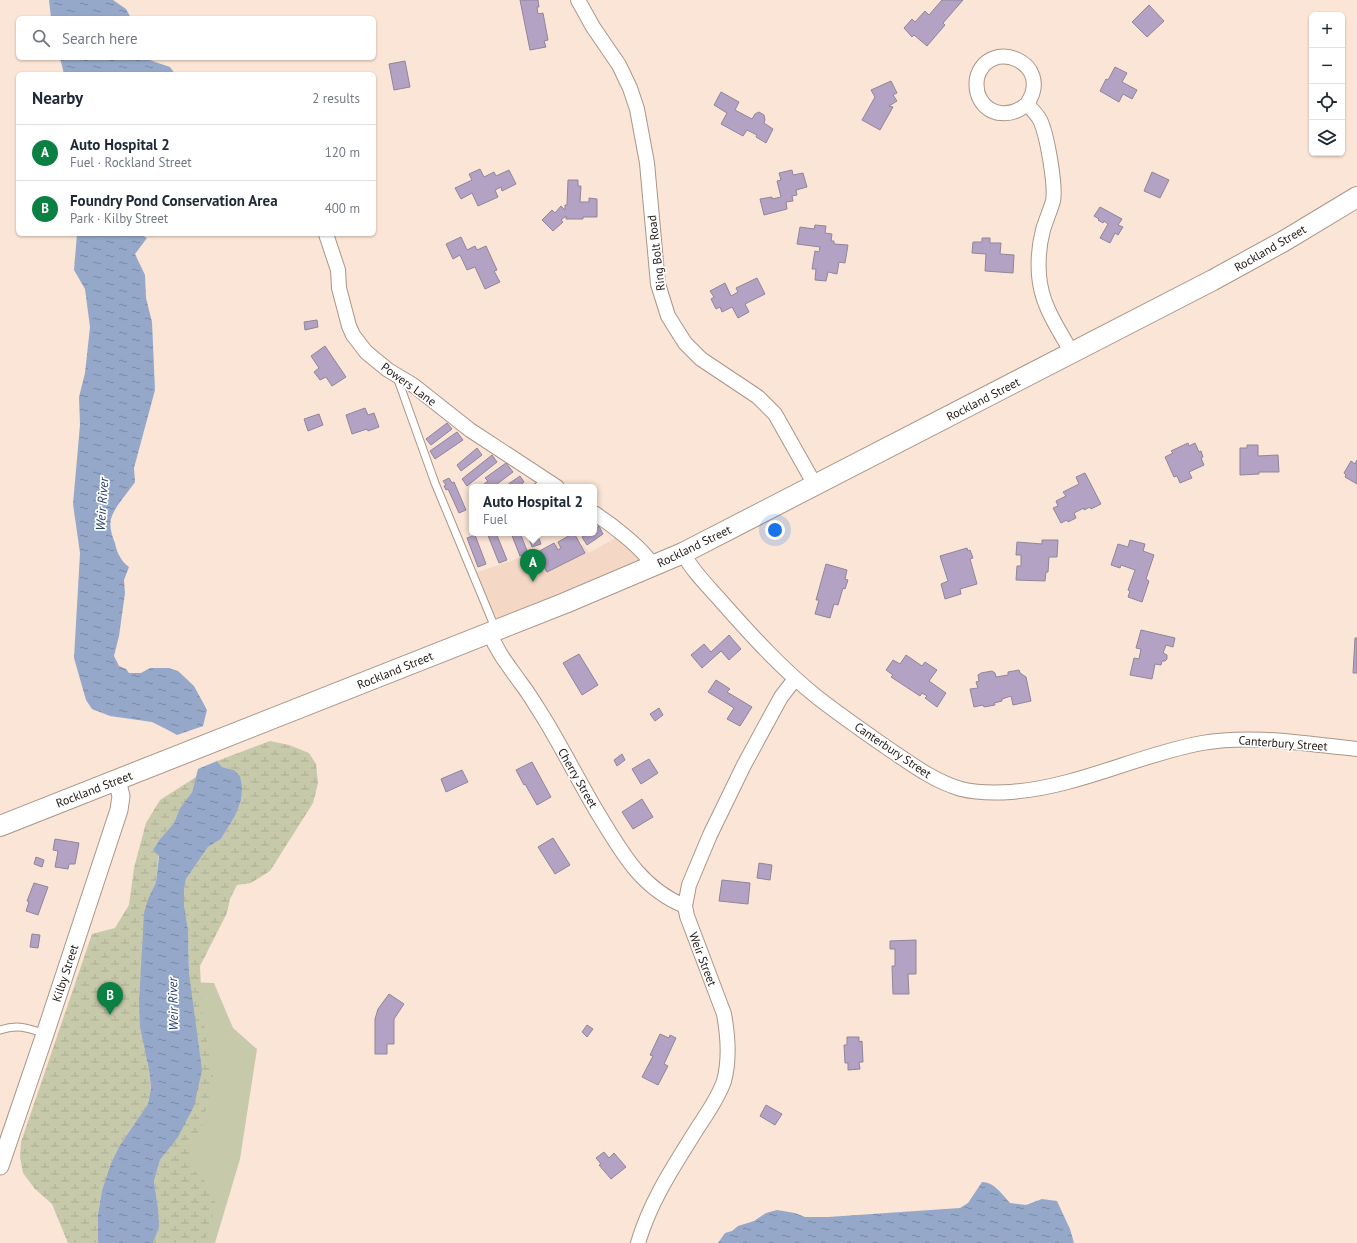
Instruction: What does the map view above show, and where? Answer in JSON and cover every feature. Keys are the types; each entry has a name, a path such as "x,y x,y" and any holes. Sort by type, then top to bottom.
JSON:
{"main road":[{"name":"Rockland Street","path":"0,826 493,632 683,553 1262,254 1357,197"}],"street":[{"name":"Ring Bolt Road","path":"578,0 593,27 619,65 630,88 637,109 647,163 658,284 668,316 682,339 701,359 767,404 775,414 815,485"},
{"path":"1004,56 1020,60 1026,65 1034,80 1032,97 1027,104 1017,111 1005,114 997,113 983,104 978,93 976,82 978,74 983,67 996,57 1004,56"},
{"path":"1027,104 1041,121 1054,185 1052,202 1043,231 1039,252 1038,266 1040,286 1048,312 1072,353"},
{"name":"Powers Lane","path":"327,236 337,264 339,288 353,335 371,356 396,375 413,385 470,430 546,484"},
{"path":"597,515 611,524 647,556 652,566"},
{"name":"Canterbury Street","path":"683,553 692,568 734,616 795,679 846,719 919,770 950,785 970,791 1003,792 1048,787 1077,780 1168,751 1216,741 1260,740 1357,749"},
{"name":"Cherry Street","path":"493,632 500,654 542,716 593,804 634,870 675,902 685,906"},
{"name":"Weir Street","path":"638,1243 662,1185 715,1101 724,1080 726,1070 728,1043 724,1014 690,925 685,906 689,885 728,797 781,697 795,679"},
{"name":"Kilby Street","path":"0,1166 119,810 121,796 117,780"}],"lane":[{"path":"396,375 435,483 493,632"},
{"path":"0,1030 12,1027 22,1027 45,1034"}],"shaded area":[{"path":"568,536 576,536 581,546 583,544 589,553 617,537 640,559 497,620 477,572 536,553"}],"green space":[{"path":"270,741 289,745 309,753 316,764 318,783 313,803 270,871 251,883 237,885 230,899 227,913 200,966 202,1011 213,1077 202,1126 190,1144 188,1165 204,1180 216,1204 207,1236 198,1243 153,1243 159,1227 154,1181 160,1160 178,1137 189,973 188,930 184,904 184,888 186,879 208,847 221,839 235,816 234,770 222,767 217,761"},
{"path":"196,777 192,792 180,808 174,823 160,839 156,882 148,899 143,933 140,1028 149,1070 151,1088 148,1104 120,1145 111,1163 102,1190 98,1214 98,1243 68,1243 52,1204 35,1189 23,1173 20,1157 21,1142 92,934 115,928 129,905 134,868 146,823 160,800"},
{"path":"191,982 214,983 233,1028 257,1049 240,1159 215,1243 153,1243"}],"water":[{"path":"49,0 113,0 126,9 130,16 51,16"},
{"path":"60,60 149,60 170,67 174,72 64,72"},
{"name":"Weir River","path":"77,236 144,236 147,238 135,254 145,275 146,298 152,322 155,390 134,468 135,482 115,510 110,522 111,531 118,553 129,567 124,580 125,593 119,636 114,656 119,666 126,669 129,673 141,673 150,668 169,668 178,671 194,686 207,710 203,726 177,735 152,722 110,716 92,709 86,700 74,658 80,553 73,504 80,425 79,397 85,373 90,327 85,289 74,270"},
{"name":"Weir River","path":"217,761 222,767 234,770 240,776 242,786 241,800 235,816 221,839 208,847 186,879 184,888 184,904 188,930 189,973 202,1070 194,1106 178,1137 160,1160 154,1181 159,1227 153,1243 98,1243 98,1214 102,1190 111,1163 120,1145 148,1104 151,1088 149,1070 140,1028 139,1003 144,913 148,899 156,882 159,856 153,850 160,839 174,823 180,808 192,792 198,769"},
{"path":"982,1182 994,1186 1010,1203 1026,1205 1042,1199 1057,1201 1070,1229 1074,1243 718,1243 725,1233 732,1231 738,1226 754,1221 766,1213 777,1210 795,1213 805,1217 828,1217 960,1208 968,1203"}],"building":[{"path":"520,0 538,0 538,14 543,13 548,40 544,41 546,47 530,50"},
{"path":"942,0 963,0 943,23 945,25 927,46 914,35 912,37 904,28 912,19 915,22 925,11 929,15"},
{"path":"1149,5 1164,21 1147,37 1132,22"},
{"path":"405,61 410,87 394,90 389,64"},
{"path":"1115,67 1127,73 1122,82 1137,90 1132,99 1123,94 1119,102 1100,91 1106,79 1108,80"},
{"path":"891,81 897,93 893,95 897,101 889,106 893,107 880,130 862,120 875,97 871,90"},
{"path":"721,92 739,102 735,110 752,119 755,114 759,112 764,115 764,123 773,129 766,143 756,137 757,135 747,130 743,136 721,124 727,113 714,105"},
{"path":"480,169 484,177 494,172 496,176 509,170 516,184 502,191 501,187 495,190 498,197 478,206 472,193 461,199 455,188 472,180 469,174"},
{"path":"792,170 793,175 803,173 807,187 796,190 797,195 792,196 793,201 786,202 787,209 764,215 760,199 781,197 777,181 781,180 779,173"},
{"path":"1152,172 1169,180 1160,198 1144,191"},
{"path":"568,180 578,180 578,186 581,186 580,202 589,202 589,198 597,199 597,217 566,219 566,216 561,220 563,222 553,231 542,220 552,210 555,213 561,206 565,210 565,205 567,205"},
{"path":"1100,207 1122,219 1118,225 1123,227 1118,235 1115,233 1110,243 1100,238 1108,224 1104,221 1103,223 1094,216"},
{"path":"815,225 826,226 825,233 832,234 831,241 834,241 834,244 848,245 845,263 839,262 837,274 828,272 826,281 815,280 816,269 812,269 815,251 819,252 820,247 797,244 800,227 814,229"},
{"path":"461,237 467,250 475,246 477,250 486,246 497,270 494,271 500,282 485,289 475,267 467,270 460,255 453,259 446,244"},
{"path":"982,238 990,238 990,243 1001,243 1000,254 1014,255 1013,273 985,271 986,254 972,253 973,242 982,242"},
{"path":"757,278 765,294 745,304 749,312 738,318 732,307 722,312 720,307 716,309 711,299 714,297 710,291 725,283 731,296 738,292 736,288"},
{"path":"317,320 318,327 305,330 304,322"},
{"path":"325,346 346,377 332,386 326,377 320,380 314,372 319,368 311,356"},
{"path":"365,408 368,415 374,413 379,427 352,434 346,415"},
{"path":"319,414 323,425 308,431 304,419"},
{"path":"447,423 452,429 431,445 426,439"},
{"path":"457,432 463,440 435,459 430,451"},
{"path":"1188,443 1189,446 1195,443 1199,452 1201,451 1203,457 1201,458 1204,465 1189,472 1192,478 1180,483 1177,476 1174,477 1165,457 1173,453 1171,451"},
{"path":"1247,445 1258,445 1258,456 1278,455 1279,472 1259,472 1259,474 1240,475 1240,448 1247,448"},
{"path":"477,448 482,455 461,471 457,465"},
{"path":"492,455 497,462 467,486 462,479"},
{"path":"1357,460 1357,484 1345,477 1346,475 1344,473 1351,461 1355,464"},
{"path":"506,463 513,472 497,484 484,484 488,481 485,478"},
{"path":"1085,473 1101,504 1091,509 1090,507 1084,510 1084,508 1074,513 1076,518 1068,522 1067,520 1061,523 1053,508 1058,506 1056,501 1066,496 1063,492 1079,484 1076,477"},
{"path":"520,476 524,482 522,484 508,484"},
{"path":"449,478 452,483 454,482 466,510 459,513 448,489 446,490 444,486 446,485 443,481"},
{"path":"599,526 603,534 587,545 582,537 597,536 597,527"},
{"path":"475,536 486,564 478,567 467,538"},
{"path":"488,536 497,536 507,560 499,563"},
{"path":"512,536 521,536 528,553 520,556"},
{"path":"528,536 538,536 541,544 532,547"},
{"path":"569,536 576,536 585,553 547,572 536,553 554,543 558,550 561,548 558,542"},
{"path":"1042,540 1058,540 1057,557 1049,557 1048,572 1046,572 1045,581 1016,580 1017,566 1021,566 1021,555 1016,555 1017,542 1042,544"},
{"path":"1130,540 1145,544 1143,551 1154,555 1146,579 1149,581 1142,602 1128,597 1130,591 1128,590 1135,570 1121,565 1120,568 1111,565 1118,544 1128,547"},
{"path":"967,548 968,551 970,550 973,558 970,559 977,584 960,589 961,594 945,599 941,584 948,581 940,556"},
{"path":"826,564 847,570 845,579 848,580 845,589 843,588 838,605 834,604 830,618 815,614 819,600 816,600"},
{"path":"1141,630 1175,638 1173,647 1166,645 1163,653 1167,655 1167,659 1162,661 1161,665 1155,664 1152,679 1130,675 1134,658 1139,659 1141,649 1136,648"},
{"path":"729,635 741,649 729,660 721,651 702,668 691,655 704,644 711,652"},
{"path":"1355,638 1357,638 1357,673 1353,673"},
{"path":"579,654 598,685 582,695 563,663"},
{"path":"906,655 922,666 925,662 937,670 929,681 946,693 937,707 925,698 927,696 922,693 920,696 891,677 893,675 886,670 893,660 900,664"},
{"path":"1019,670 1020,673 1026,677 1031,701 1013,705 1011,696 994,703 995,705 974,707 970,689 978,688 976,682 979,681 978,675 992,671 995,673 996,677 1008,675 1008,672"},
{"path":"716,680 730,689 727,692 752,707 740,726 727,719 734,708 708,692"},
{"path":"659,708 663,715 655,721 650,714"},
{"path":"622,754 625,760 617,766 614,760"},
{"path":"649,759 658,773 641,784 632,769"},
{"path":"532,762 551,797 537,805 516,770"},
{"path":"462,770 468,782 446,792 441,779"},
{"path":"642,799 653,817 633,829 622,812"},
{"path":"553,838 570,865 555,874 538,847"},
{"path":"55,839 79,843 75,864 69,864 68,869 55,867 58,851 53,850"},
{"path":"36,857 44,860 42,867 34,864"},
{"path":"759,863 772,865 770,880 757,878"},
{"path":"722,880 750,883 748,904 719,901"},
{"path":"34,883 48,887 38,915 26,911 29,902 27,901"},
{"path":"32,934 40,935 38,948 30,947"},
{"path":"916,940 916,974 908,974 909,994 893,994 892,966 895,966 895,949 890,949 890,941"},
{"path":"389,994 404,1004 394,1019 394,1044 387,1044 387,1054 375,1054 375,1019 378,1009"},
{"path":"587,1025 593,1029 587,1037 582,1032"},
{"path":"660,1034 669,1038 670,1035 676,1038 664,1064 668,1066 658,1085 642,1077 653,1056 650,1055"},
{"path":"847,1037 859,1037 859,1042 862,1041 863,1062 859,1062 860,1069 848,1070 848,1063 845,1063 844,1045 847,1045"},
{"path":"766,1105 782,1114 775,1125 760,1116"},
{"path":"604,1152 609,1158 614,1153 626,1167 611,1179 599,1165 601,1164 596,1158"}],"place":[{"name":"Auto Hospital 2","path":"533,582"},
{"name":"Foundry Pond Conservation Area","path":"110,1015"}]}
